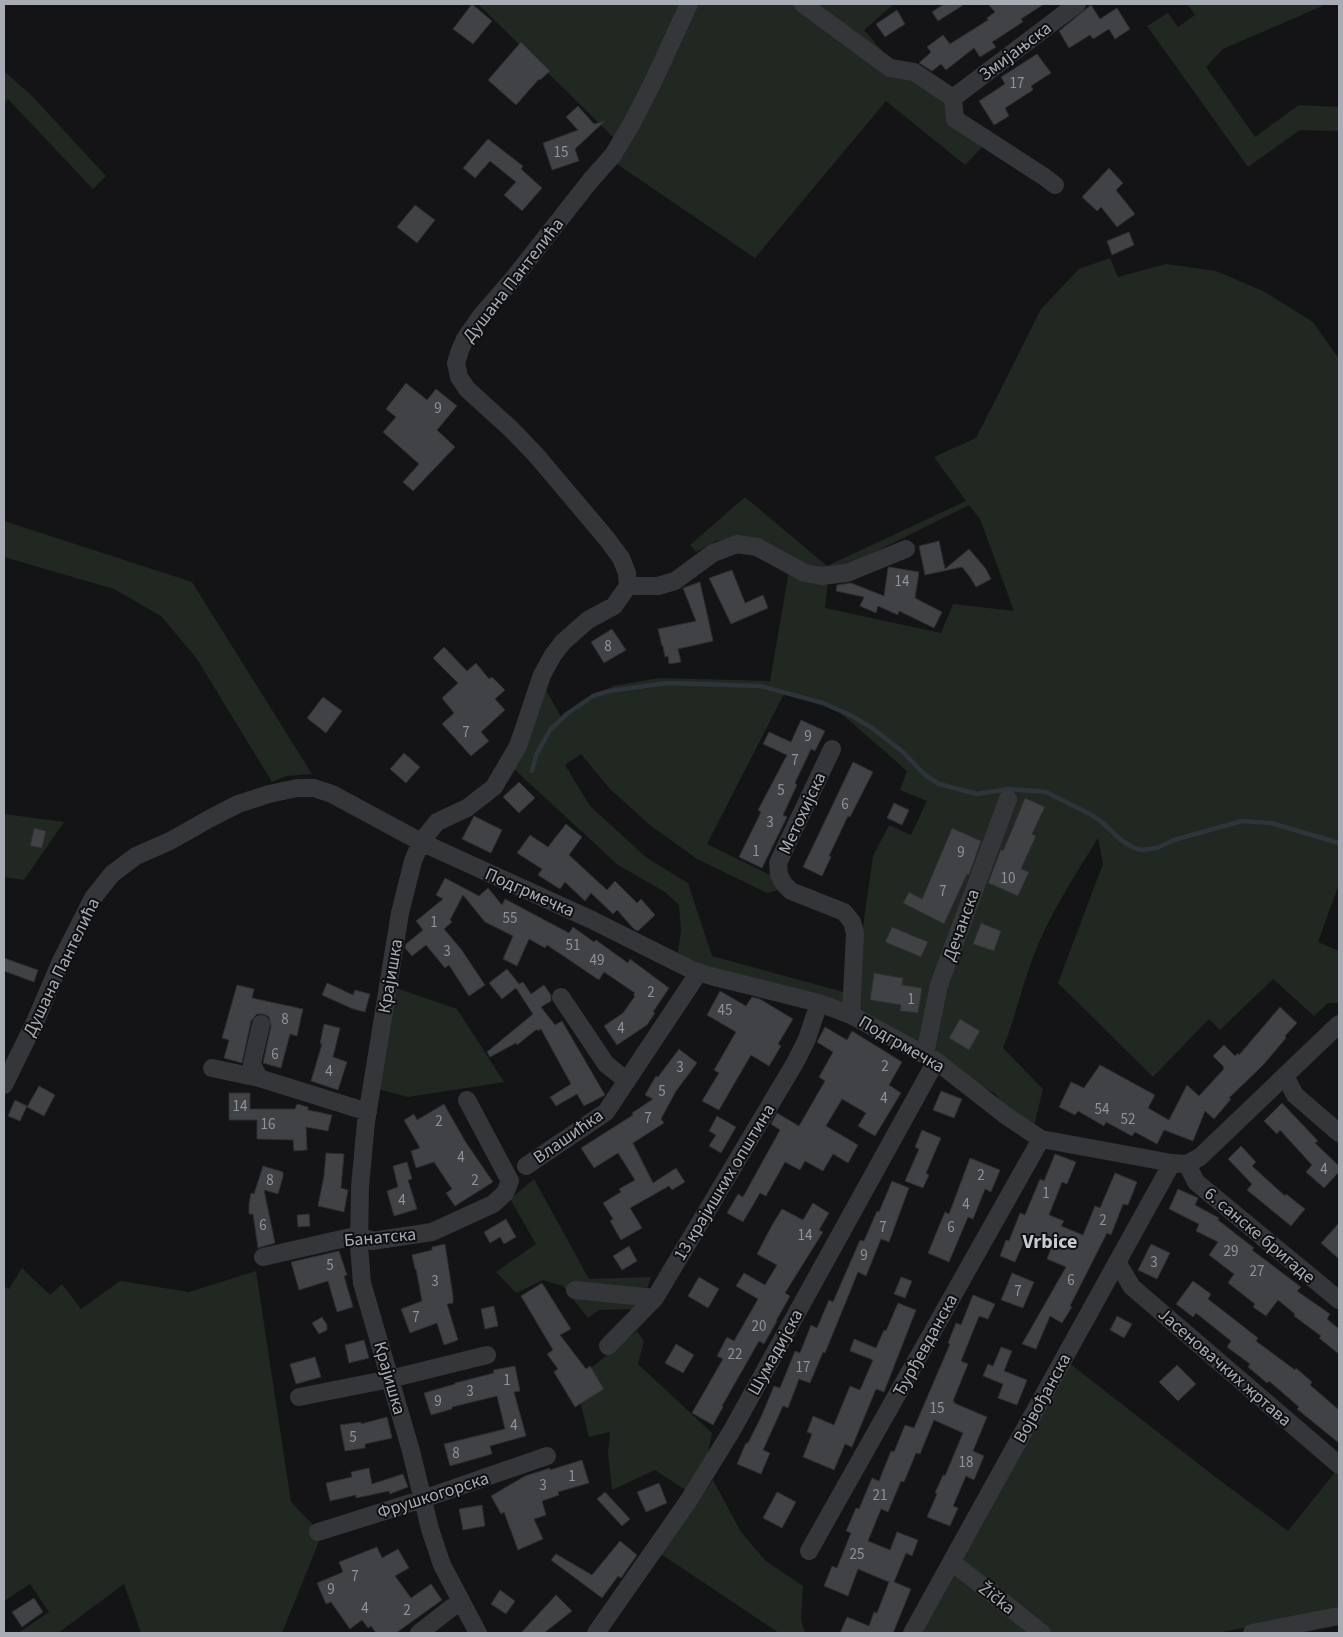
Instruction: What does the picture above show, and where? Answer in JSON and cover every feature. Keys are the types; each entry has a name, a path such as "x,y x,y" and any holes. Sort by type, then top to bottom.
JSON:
{"street":[{"name":"Душана Пантелића","path":"628,586 627,573 621,558 607,539 536,455 511,429 467,389 459,377 456,363 465,339 481,316 613,155 644,100 689,4"},
{"path":"804,4 890,68 914,72 953,98 955,119 1055,185"},
{"name":"Змијањска","path":"953,98 1077,4"},
{"path":"422,842 437,822 467,808 494,787 518,746 542,675 553,655 563,642 588,620 614,606 628,586 658,586 675,581 713,553 737,544 756,547 806,573 821,576 847,573 906,548"},
{"name":"Метохијска","path":"832,749 778,864 779,875 791,891 844,912 852,922 855,933 851,1015"},
{"name":"Душана Пантелића","path":"4,1085 35,1022 65,953 93,898 112,874 136,856 170,842 208,819 238,804 269,794 297,788 314,788 332,794 422,842"},
{"name":"Дечанска","path":"930,1057 939,985 1008,799"},
{"name":"Подгрмечка","path":"422,842 584,916 700,972 819,1003 851,1015 930,1057 1005,1115 1041,1139 1180,1164"},
{"name":"Крајишка","path":"422,842 413,861 400,913 368,1112 360,1187 359,1235 362,1284 411,1451 430,1529 442,1565 478,1633"},
{"name":"Влашићка","path":"526,1166 606,1112 700,972"},
{"path":"561,997 606,1064 626,1081"},
{"name":"13 крајишких општина","path":"608,1346 655,1298 795,1063 807,1039 819,1003"},
{"path":"259,1078 252,1064 261,1024"},
{"path":"1180,1164 1200,1157 1339,1024"},
{"name":"Шумадијска","path":"596,1633 688,1500 731,1432 930,1057"},
{"path":"212,1068 259,1078 368,1112"},
{"path":"1285,1076 1296,1095 1339,1133"},
{"name":"Банатска","path":"263,1257 359,1235 372,1241 432,1232 493,1204 505,1193 510,1181 467,1100"},
{"name":"Ђурђевданска","path":"809,1551 1041,1139"},
{"name":"Војвођанска","path":"912,1633 1118,1262 1180,1164"},
{"name":"6. санске бригаде","path":"1180,1164 1196,1182 1339,1300"},
{"name":"Јасеновачких жртава","path":"1118,1262 1132,1287 1339,1465"},
{"path":"575,1290 655,1298"},
{"path":"299,1397 390,1379 487,1355"},
{"name":"Фрушкогорска","path":"318,1532 423,1499 547,1456"},
{"name":"Žička","path":"952,1562 1042,1633"},
{"path":"419,1633 460,1601"},
{"path":"1252,1633 1339,1616"}],"shaded area":[{"path":"478,4 894,4 864,30 893,63 991,138 965,165 886,101 755,258 614,162 623,147"},
{"path":"1187,4 1327,4 1223,49 1206,67 1255,137 1299,105 1339,107 1339,131 1300,130 1248,167 1147,26 1168,13 1178,27 1195,15"},
{"path":"4,71 32,96 106,176 93,189 8,99 4,103"},
{"path":"1110,258 1118,277 1166,264 1216,271 1263,291 1313,322 1339,359 1339,884 1318,942 1339,951 1339,1003 1328,1003 1314,1016 1273,979 1220,1030 1209,1019 1153,1077 1058,983 1103,864 1098,838 1062,897 1038,944 1003,1048 1043,1089 1034,1126 1013,1115 994,1093 973,1082 917,1041 856,1010 863,927 873,856 889,825 911,835 927,801 900,790 907,771 835,708 784,694 707,844 778,879 782,889 767,893 697,859 650,825 610,789 581,754 565,765 590,806 647,858 688,883 712,956 847,993 847,1007 677,957 681,931 679,905 665,892 618,865 513,768 545,688 561,717 613,686 659,678 770,681 789,571 828,581 825,608 941,633 953,604 1014,611 980,519 969,505 831,574 738,536 716,541 696,552 690,545 745,497 827,566 966,501 934,457 976,438 1041,309 1079,269"},
{"path":"4,521 192,582 312,774 286,776 272,782 197,659 161,616 114,589 4,557"},
{"path":"4,814 64,822 24,880 4,877"},
{"path":"396,988 457,1009 504,1082 408,1097 378,1089"},
{"path":"534,1179 589,1279 651,1277 640,1309 599,1310 588,1318 563,1286 543,1280 516,1293 496,1272 536,1244 510,1199"},
{"path":"22,1268 50,1295 62,1284 81,1309 120,1281 189,1292 256,1271 291,1502 322,1534 282,1633 141,1633 124,1584 58,1633 18,1633 49,1612 30,1584 4,1601 4,1286 9,1289"},
{"path":"637,1331 644,1341 638,1364 712,1433 707,1457 687,1491 655,1470 612,1490 608,1454 610,1432 589,1437 575,1381"},
{"path":"1064,1359 1288,1531 1336,1471 1339,1474 1339,1605 1335,1611 1216,1633 917,1633"},
{"path":"713,1480 741,1532 766,1561 803,1586 801,1619 805,1633 779,1633 661,1554"}],"building":[{"path":"472,4 492,21 473,44 453,29"},
{"path":"944,4 965,4 938,21 932,12"},
{"path":"988,4 1044,4 1021,19 1023,22 992,42 996,47 980,57 974,48 946,70 941,64 932,71 919,63 931,52 927,47 943,35 950,44 988,20 987,18 995,12"},
{"path":"1091,5 1100,19 1117,8 1130,29 1115,39 1109,29 1093,39 1090,35 1069,48 1059,31"},
{"path":"897,10 905,24 885,37 876,24"},
{"path":"521,42 550,71 539,79 516,105 488,80"},
{"path":"1037,54 1051,73 1031,86 1033,90 1005,108 1009,116 994,125 979,101 1005,84 1001,77"},
{"path":"578,106 594,124 605,121 575,149 579,161 552,170 543,143 578,130 566,117"},
{"path":"488,139 523,166 521,169 542,188 522,211 504,195 516,182 490,161 475,178 463,168"},
{"path":"1109,168 1123,183 1116,190 1135,214 1117,227 1101,207 1097,211 1082,197"},
{"path":"415,205 435,220 417,243 397,227"},
{"path":"1129,232 1134,245 1112,255 1107,241"},
{"path":"406,383 427,400 436,389 457,406 437,430 455,447 413,491 403,482 419,464 383,432 396,417 386,409"},
{"path":"939,541 945,569 969,549 986,569 991,579 976,587 962,567 925,575 919,546"},
{"path":"889,567 919,572 915,598 942,612 934,628 899,611 898,615 878,606 876,613 860,606 864,597 836,591 837,585 851,583 884,596"},
{"path":"732,570 745,603 763,595 768,608 731,624 709,578"},
{"path":"700,582 713,641 678,649 681,662 669,664 668,656 665,657 658,629 696,621 683,588"},
{"path":"612,629 626,650 604,663 591,642"},
{"path":"444,647 467,671 476,663 489,679 492,677 505,690 495,699 505,710 481,732 489,741 471,756 442,724 454,713 442,698 458,683 433,658"},
{"path":"323,697 342,711 326,733 307,718"},
{"path":"801,720 825,731 815,751 811,749 795,783 797,785 783,815 787,817 762,868 739,857 761,812 758,810 787,755 763,744 769,732 791,742"},
{"path":"404,753 420,767 406,783 390,769"},
{"path":"853,762 873,772 850,817 848,816 829,856 831,857 822,876 803,867"},
{"path":"519,782 535,798 519,813 503,797"},
{"path":"1025,798 1045,807 1032,834 1036,836 1021,869 1029,872 1018,896 988,883 1001,849 1003,851"},
{"path":"894,803 909,810 902,825 887,818"},
{"path":"474,816 502,830 491,853 462,839"},
{"path":"566,824 582,837 569,855 607,890 615,881 637,903 641,899 655,915 638,931 617,910 613,914 591,893 585,901 565,882 560,889 538,875 542,869 517,853 530,835 548,847"},
{"path":"34,828 46,831 42,848 30,846"},
{"path":"952,828 981,841 969,875 967,874 944,924 903,903 909,892 922,899"},
{"path":"445,878 479,896 488,888 502,905 505,899 569,933 573,927 594,942 596,940 628,963 630,959 669,988 647,1025 617,1045 604,1026 623,1013 635,996 633,995 635,993 604,972 599,980 547,945 545,948 529,939 517,966 503,959 513,936 485,922 463,895 450,920 452,922 444,929 461,949 485,985 469,996 449,965 445,968 426,945 412,956 405,948 406,944 423,930 416,921 443,899 436,895"},
{"path":"981,923 1001,931 994,951 973,944"},
{"path":"892,927 928,942 921,957 885,942"},
{"path":"4,958 38,970 34,982 4,971"},
{"path":"507,969 519,984 523,982 531,994 544,985 551,995 551,1001 541,1007 555,1025 562,1021 605,1095 584,1106 577,1094 556,1106 550,1097 571,1084 541,1029 538,1031 537,1029 517,1045 516,1043 490,1057 487,1052 533,1014 516,988 502,999 489,983"},
{"path":"874,973 903,978 902,985 922,988 918,1013 900,1011 901,1005 870,1000"},
{"path":"327,983 353,995 355,990 370,994 365,1012 353,1009 322,995"},
{"path":"237,985 254,989 252,998 303,1009 297,1036 290,1034 281,1068 263,1063 271,1026 269,1017 263,1014 257,1014 251,1021 242,1063 224,1058 229,1040 222,1038"},
{"path":"720,991 746,1006 752,997 760,999 793,1019 778,1044 781,1046 769,1066 751,1055 719,1110 702,1101 719,1073 714,1070 736,1032 707,1015"},
{"path":"1280,1007 1297,1023 1264,1064 1229,1098 1231,1099 1214,1119 1205,1111 1193,1141 1164,1130 1157,1144 1135,1132 1132,1136 1106,1122 1104,1126 1078,1111 1075,1115 1059,1107 1071,1082 1084,1088 1100,1065 1155,1095 1148,1108 1169,1120 1187,1085 1199,1096 1223,1070 1224,1067 1213,1056 1224,1045 1235,1056 1238,1053 1239,1055"},
{"path":"960,1019 980,1031 969,1050 949,1038"},
{"path":"324,1024 340,1028 333,1057 347,1062 338,1090 311,1081 322,1044 320,1044"},
{"path":"825,1027 847,1040 852,1031 902,1062 889,1085 901,1093 875,1136 858,1126 866,1113 842,1099 826,1126 858,1145 848,1163 833,1154 823,1171 805,1161 800,1170 785,1162 766,1196 760,1193 743,1222 727,1213 738,1194 743,1197 780,1130 771,1124 777,1113 799,1126 825,1081 819,1077 833,1052 817,1042"},
{"path":"679,1049 697,1063 676,1091 661,1119 664,1123 633,1143 653,1183 676,1168 685,1182 672,1190 669,1186 630,1208 642,1228 621,1240 610,1221 613,1219 603,1203 621,1192 619,1189 635,1180 618,1153 594,1168 581,1148 633,1115 632,1113 653,1099 645,1095 656,1076 658,1077"},
{"path":"39,1086 55,1095 44,1116 27,1107"},
{"path":"941,1091 962,1099 954,1118 933,1110"},
{"path":"229,1093 250,1093 250,1109 295,1109 297,1104 308,1107 308,1110 332,1115 328,1131 306,1127 307,1150 294,1151 293,1140 257,1139 257,1120 229,1120"},
{"path":"15,1100 27,1106 20,1121 8,1116"},
{"path":"1282,1103 1318,1141 1315,1143 1339,1166 1339,1172 1324,1188 1306,1172 1312,1165 1280,1130 1277,1134 1264,1121"},
{"path":"444,1104 465,1141 493,1182 455,1206 446,1193 452,1189 434,1162 416,1168 411,1151 420,1148 404,1120 414,1114 417,1120"},
{"path":"717,1116 736,1127 721,1153 709,1146 716,1135 709,1131"},
{"path":"922,1130 941,1138 926,1173 929,1175 923,1188 905,1181 919,1149 915,1147"},
{"path":"1241,1146 1256,1162 1252,1166 1285,1196 1286,1194 1305,1209 1291,1226 1247,1190 1252,1184 1228,1159"},
{"path":"326,1153 344,1154 341,1188 348,1190 344,1212 318,1206"},
{"path":"1055,1154 1076,1162 1067,1184 1062,1182 1049,1215 1064,1221 1061,1226 1083,1235 1095,1206 1100,1208 1115,1173 1137,1182 1128,1205 1123,1204 1111,1235 1107,1233 1070,1306 1072,1307 1062,1323 1050,1316 1036,1349 1022,1344 1066,1267 1047,1259 1052,1246 1027,1235 1015,1262 1000,1256 1006,1240 1009,1241 1020,1213 1025,1215 1040,1179 1044,1181"},
{"path":"970,1158 1000,1170 991,1192 985,1189 973,1219 968,1217 949,1262 928,1253 945,1212 949,1214"},
{"path":"407,1162 412,1179 408,1180 417,1209 394,1216 387,1191 398,1187 393,1166"},
{"path":"263,1166 283,1172 283,1177 278,1194 264,1190 275,1243 258,1248 253,1214 249,1214 249,1204 251,1193 254,1194"},
{"path":"892,1181 909,1188 889,1242 881,1239 866,1276 858,1272 825,1353 823,1352 810,1383 799,1379 788,1408 783,1406 763,1450 770,1453 761,1474 737,1464 746,1443 748,1443 761,1417 774,1386 780,1388 795,1351 800,1353 811,1325 817,1328 829,1300 833,1302 860,1240 864,1241"},
{"path":"1178,1189 1198,1198 1195,1205 1219,1218 1218,1220 1254,1248 1252,1250 1301,1287 1297,1291 1330,1314 1327,1319 1339,1329 1339,1354 1319,1338 1321,1336 1294,1316 1295,1314 1278,1300 1266,1316 1253,1307 1255,1304 1228,1283 1234,1274 1209,1255 1218,1242 1196,1231 1199,1224 1169,1209"},
{"path":"813,1203 829,1213 819,1230 823,1232 785,1293 790,1296 764,1344 759,1341 713,1425 692,1413 723,1359 717,1356 727,1337 734,1341 758,1299 736,1286 744,1273 765,1285 777,1265 757,1254 771,1227 782,1209 803,1220"},
{"path":"309,1214 310,1226 298,1227 297,1215"},
{"path":"506,1219 516,1237 504,1244 500,1237 490,1243 484,1232"},
{"path":"1339,1223 1339,1259 1321,1243"},
{"path":"445,1244 453,1296 453,1303 447,1304 458,1340 444,1345 437,1323 410,1333 401,1309 422,1301 412,1255 432,1250 432,1247"},
{"path":"1151,1244 1170,1253 1157,1279 1138,1270"},
{"path":"629,1246 637,1261 622,1270 613,1256"},
{"path":"339,1251 347,1275 344,1276 353,1307 337,1312 328,1281 299,1290 291,1262"},
{"path":"1012,1273 1034,1282 1023,1308 1001,1300"},
{"path":"699,1277 719,1289 708,1308 688,1296"},
{"path":"901,1277 912,1281 905,1298 894,1294"},
{"path":"1193,1281 1211,1294 1208,1299 1258,1338 1256,1341 1295,1370 1296,1368 1312,1382 1310,1385 1339,1410 1339,1443 1297,1409 1299,1407 1269,1381 1267,1383 1248,1367 1250,1364 1227,1347 1231,1341 1196,1313 1193,1317 1176,1304"},
{"path":"542,1283 571,1329 560,1335 586,1369 590,1366 604,1389 575,1407 554,1372 558,1369 547,1354 553,1350 521,1296"},
{"path":"973,1295 995,1304 988,1319 979,1316 961,1361 968,1364 953,1401 987,1417 973,1451 984,1456 974,1480 966,1476 953,1506 958,1508 950,1526 927,1517 937,1494 935,1493 943,1475 945,1476 963,1433 934,1420 920,1454 916,1453 904,1482 901,1481 888,1512 881,1509 868,1541 890,1550 897,1532 918,1540 912,1556 906,1553 894,1582 911,1589 893,1633 840,1633 847,1617 869,1626 874,1612 877,1613 889,1582 858,1569 848,1596 824,1586 832,1566 837,1568 851,1533 846,1531 856,1508 859,1509 872,1478 879,1481 891,1451 894,1452 905,1425 914,1428 950,1344 948,1343 956,1323 961,1325"},
{"path":"898,1303 916,1310 884,1392 876,1389 852,1447 845,1444 834,1470 803,1457 812,1434 807,1432 813,1416 834,1425 850,1386 860,1390 873,1360 850,1351 854,1339 876,1348 884,1330 886,1331"},
{"path":"494,1306 498,1326 485,1329 481,1309"},
{"path":"1117,1316 1132,1324 1124,1338 1110,1330"},
{"path":"322,1317 327,1325 327,1330 319,1334 312,1323"},
{"path":"364,1340 369,1358 349,1363 345,1345"},
{"path":"676,1344 694,1355 683,1373 665,1363"},
{"path":"1001,1347 1012,1351 1004,1371 1027,1380 1017,1405 998,1398 1003,1384 983,1376 988,1364 993,1366"},
{"path":"315,1357 321,1377 296,1384 290,1364"},
{"path":"1177,1365 1196,1384 1178,1401 1159,1382"},
{"path":"515,1366 520,1391 514,1392 526,1436 490,1446 492,1454 450,1466 444,1444 505,1429 497,1396 452,1407 452,1409 431,1415 424,1393 494,1373 493,1370"},
{"path":"387,1417 392,1438 365,1444 365,1448 345,1451 340,1425 361,1422 361,1424"},
{"path":"582,1460 589,1483 558,1492 559,1495 542,1501 546,1515 534,1519 543,1539 518,1550 504,1512 501,1514 491,1496 525,1476"},
{"path":"369,1468 372,1484 403,1474 408,1487 390,1494 389,1491 356,1498 356,1495 330,1501 326,1483 352,1477 351,1472"},
{"path":"659,1483 667,1503 646,1512 637,1492"},
{"path":"605,1492 630,1519 622,1526 597,1499"},
{"path":"777,1492 796,1502 782,1528 763,1518"},
{"path":"482,1505 485,1526 463,1530 459,1509"},
{"path":"620,1541 637,1555 621,1578 618,1576 602,1598 551,1560 556,1554 592,1575"},
{"path":"377,1547 382,1558 398,1549 409,1568 395,1576 411,1598 431,1584 442,1600 396,1633 376,1633 371,1626 368,1628 362,1620 350,1629 331,1602 326,1604 317,1583 343,1572 339,1562"},
{"path":"500,1590 515,1601 506,1614 491,1604"},
{"path":"556,1595 572,1611 544,1633 521,1633"},
{"path":"34,1598 43,1612 22,1627 12,1612"}],"waterway":[{"path":"532,771 536,755 550,730 568,713 593,696 609,691 667,683 760,686 823,703 852,716 872,728 903,752 925,775 939,784 977,794 1008,789 1046,792 1090,814 1121,840 1134,848 1142,850 1157,848 1174,840 1242,821 1271,823 1339,843"}],"district":[{"name":"Vrbice","path":"1050,1241"}]}
